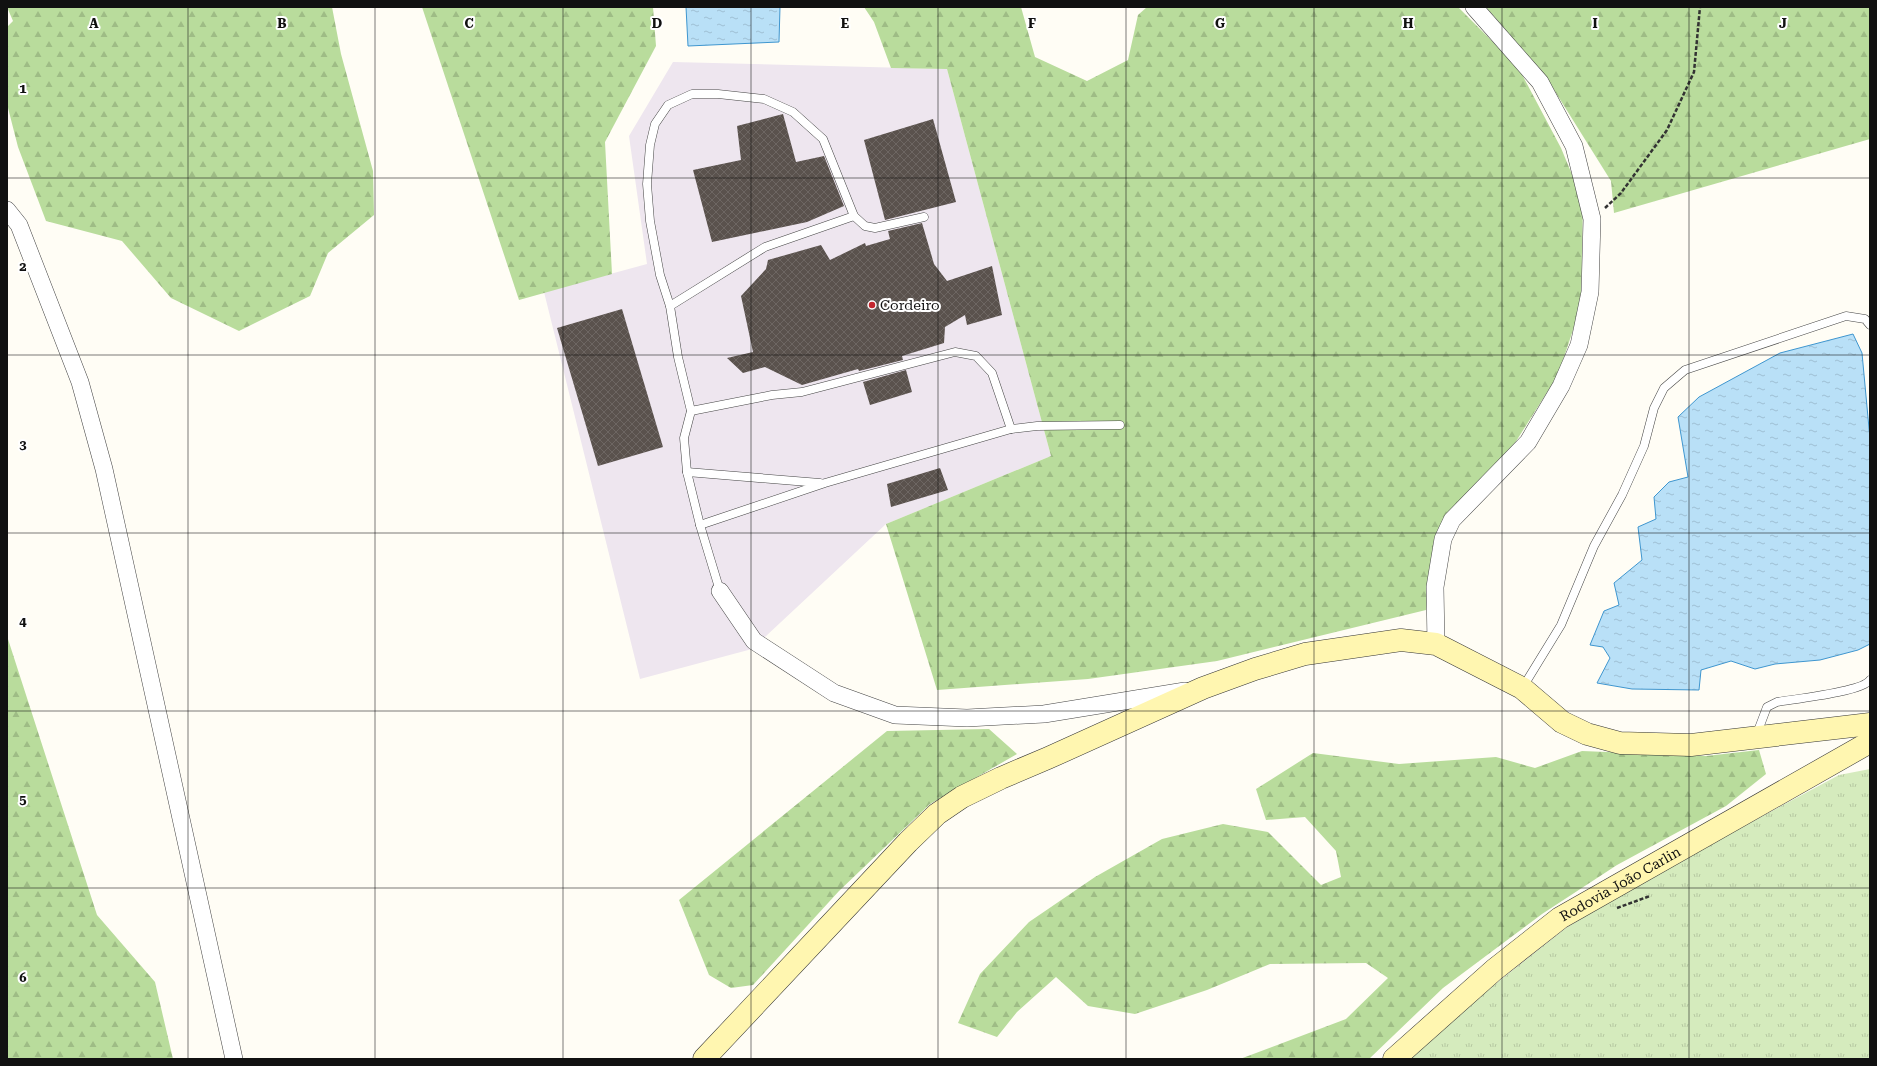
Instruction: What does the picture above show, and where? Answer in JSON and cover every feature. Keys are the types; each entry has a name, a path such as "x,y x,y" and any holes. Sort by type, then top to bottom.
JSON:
{"street":[{"path":"1436,644 1435,587 1443,539 1452,520 1528,442 1562,386 1579,344 1590,292 1592,219 1574,146 1540,82 1474,7"},
{"path":"7,210 19,225 80,382 104,470 234,1059"},
{"path":"720,592 754,641 834,694 895,715 967,718 1044,714 1203,688"},
{"path":"704,1059 908,842 937,814 962,797 1001,778 1203,688 1255,669 1305,654 1401,640 1436,644 1522,688 1562,722 1587,734 1620,743 1690,745 1870,724"},
{"name":"Rodovia João Carlin","path":"1394,1059 1494,970 1560,918 1870,742"}],"lane":[{"path":"720,592 700,525 687,472 684,438 691,411 678,357 670,306 660,275 650,220 647,184 650,144 655,124 668,105 692,94 718,94 764,99 793,112 823,139 854,216 865,226 876,228 924,217"},
{"path":"670,306 765,247 854,216"},
{"path":"1522,688 1561,625 1594,546 1622,495 1644,446 1654,408 1664,388 1685,370 1846,316 1865,319 1870,325"},
{"path":"691,411 772,395 802,392 954,352 976,356 992,373 1011,429"},
{"path":"700,525 825,484 1011,429 1036,426 1120,425"},
{"path":"687,472 825,484"},
{"path":"1756,737 1767,707 1777,702 1846,690 1867,684 1870,680"}],"path":[{"path":"1592,219 1621,193 1667,130 1694,72 1700,7"}],"shaded area":[{"path":"673,62 947,69 1051,456 886,524 752,649 640,679 544,292 647,264 629,136"}],"green space":[{"path":"7,7 332,7 341,54 373,171 374,215 328,253 310,296 239,331 171,298 122,241 46,221 18,147 7,104 7,27 13,21"},
{"path":"422,7 653,7 656,46 605,142 612,274 519,300"},
{"path":"864,7 1021,7 1035,57 1087,81 1128,60 1138,15 1147,7 1458,7 1518,67 1561,148 1583,201 1581,306 1558,375 1508,454 1451,510 1434,540 1426,610 1217,661 1088,679 937,690 886,524 1051,456 947,69 891,68 874,22"},
{"path":"1486,7 1870,7 1870,139 1614,213 1611,181 1546,77"},
{"path":"7,636 97,915 155,982 173,1059 7,1059"},
{"path":"989,729 1017,754 930,804 839,891 753,985 731,988 709,975 679,900 887,731"},
{"path":"1759,750 1766,774 1726,806 1617,865 1542,914 1443,988 1369,1059 1240,1059 1346,1019 1388,978 1366,963 1270,964 1207,990 1135,1014 1088,1006 1056,977 1017,1012 997,1037 958,1023 980,974 1029,922 1095,877 1162,839 1223,824 1268,832 1321,885 1341,877 1336,851 1305,817 1266,820 1256,789 1313,753 1399,764 1496,757 1535,768 1582,751 1706,756"},
{"path":"1870,769 1870,1059 1411,1059 1459,1013 1566,928 1655,874 1839,775"}],"water":[{"path":"686,7 780,7 779,42 688,46"},
{"path":"1853,334 1862,353 1870,439 1870,644 1858,650 1820,660 1775,664 1755,669 1731,661 1701,670 1699,690 1632,689 1597,683 1610,658 1603,647 1590,645 1604,611 1619,605 1614,583 1642,560 1638,527 1656,519 1654,497 1669,482 1688,477 1678,417 1699,397 1780,353"}],"building":[{"path":"783,114 796,162 824,156 844,206 807,222 712,242 693,170 741,160 737,126"},
{"path":"933,119 956,202 885,220 864,140"},
{"name":"Cordeiro","path":"922,223 934,264 947,281 992,266 1002,315 967,325 965,315 945,327 944,343 902,356 903,360 859,371 858,369 802,385 765,367 743,373 727,358 753,352 741,296 766,269 768,260 821,245 830,260 865,243 866,246 890,239 888,231"},
{"path":"622,309 663,447 598,466 557,328"},
{"path":"906,370 912,392 870,405 863,382"},
{"path":"940,468 948,490 891,507 887,484"}],"place":[{"name":"Cordeiro","path":"872,305"}]}
